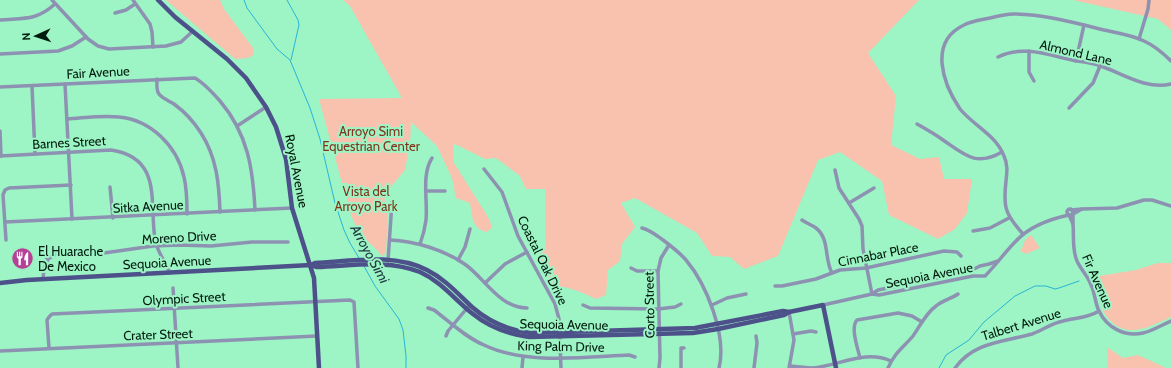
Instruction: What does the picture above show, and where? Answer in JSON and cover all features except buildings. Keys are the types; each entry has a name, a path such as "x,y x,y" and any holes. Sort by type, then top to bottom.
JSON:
{"main road":[{"name":"Royal Avenue","path":"158,0 175,17 238,69 253,86 276,127 283,149 292,208 314,278 319,368"},
{"name":"Sequoia Avenue","path":"0,283 44,279 310,265 315,263 375,260 404,266 427,275 447,289 483,322 506,332 529,337 659,332 693,333 717,327 784,315 789,312 823,305"},
{"name":"Sequoia Avenue","path":"310,265 317,267 353,266 388,262"},
{"path":"823,305 836,366"}],"street":[{"path":"52,0 86,37 98,46 109,49 153,47 177,44 184,40 193,31"},
{"path":"1139,39 1148,9 1149,0"},
{"path":"115,13 126,10 134,2 150,24 153,47"},
{"path":"0,20 37,17 55,4"},
{"path":"1023,234 1009,218 1004,200 1007,168 998,144 965,114 956,103 945,78 941,63 943,50 947,41 954,32 965,24 973,21 1018,14 1084,25 1139,39 1154,46 1171,61"},
{"path":"1076,61 1084,25"},
{"path":"0,54 58,51 72,46 86,37"},
{"path":"1029,51 1028,68 1034,82"},
{"name":"Almond Lane","path":"998,57 1010,52 1029,51 1100,66 1148,84 1163,86 1171,84"},
{"path":"1069,108 1093,83 1100,66"},
{"name":"Fair Avenue","path":"0,87 192,77 197,79 206,87 223,105 236,126"},
{"path":"156,79 157,91 159,94 190,118 209,146 218,174 220,212"},
{"path":"65,84 72,219"},
{"path":"32,86 35,154"},
{"path":"254,210 253,181 250,163 245,144 236,126 266,107"},
{"path":"67,118 120,117 137,121 153,130 167,142 182,168 186,188 187,214"},
{"path":"917,124 971,158 985,159 1002,152"},
{"path":"0,131 1,156"},
{"name":"Barnes Street","path":"1,156 111,150 125,153 137,161 146,172 151,185 156,246 170,273"},
{"path":"420,244 426,221 427,175 429,162 432,158"},
{"name":"Coastal Oak Drive","path":"484,168 502,192 516,231 555,304 559,319 561,368"},
{"path":"835,170 839,188 862,226 863,249 872,294"},
{"path":"6,240 3,195 8,189 71,185"},
{"path":"110,187 113,218"},
{"path":"849,204 874,188"},
{"path":"426,191 445,191"},
{"name":"Sequoia Avenue","path":"872,294 879,296 973,276 985,276 1023,234 1058,217 1082,209 1117,208 1137,202 1152,200 1171,206"},
{"path":"388,262 392,202"},
{"name":"Sitka Avenue","path":"5,222 113,218 292,208"},
{"name":"Fir Avenue","path":"1070,213 1073,224 1074,254 1091,284 1099,311 1104,320 1110,326 1124,333 1143,333 1171,321"},
{"path":"973,231 990,228 1009,218"},
{"path":"802,220 813,226 821,233 825,245 827,263 832,274"},
{"path":"642,228 649,230 682,255 691,266 712,305 721,349 719,368"},
{"path":"458,260 465,246 470,229"},
{"path":"390,240 420,244 458,260 471,269 501,298 518,307 527,308"},
{"name":"Moreno Drive","path":"48,259 56,254 64,252 104,253 156,246 211,246 252,242 288,242"},
{"name":"Corto Street","path":"659,368 658,272 661,258 669,245"},
{"name":"Cinnabar Place","path":"775,286 816,279 849,268 866,268 944,251 957,252 961,256"},
{"path":"40,252 48,259 44,268 44,279"},
{"path":"485,283 505,264 527,252"},
{"name":"Sequoia Avenue","path":"823,305 872,294 878,290 970,271 980,266 998,261"},
{"name":"Sequoia Avenue","path":"985,265 988,272"},
{"path":"631,268 638,271 658,272"},
{"path":"173,288 178,368"},
{"path":"712,305 727,298 746,294"},
{"path":"888,368 898,350 912,336 935,306 953,298 958,294"},
{"name":"Olympic Street","path":"49,348 47,320 52,314 353,300 358,368"},
{"path":"583,305 590,308 658,308 675,307 681,304"},
{"path":"446,336 453,324 468,307"},
{"name":"King Palm Drive","path":"428,308 434,310 483,345 502,352 523,357 561,358 629,355 635,357"},
{"name":"Talbert Avenue","path":"955,368 968,354 984,345 1030,334 1056,323 1088,316 1099,311"},
{"path":"789,312 793,334 790,367 811,368 836,366 860,358 876,356 891,361"},
{"path":"860,358 853,328 854,323 857,320 898,313 912,316 922,322"},
{"path":"793,334 811,331 816,332"},
{"name":"Crater Street","path":"0,351 317,336"},
{"path":"754,368 757,343 756,336"},
{"path":"681,368 681,348 684,348"},
{"path":"522,368 523,357"}],"green space":[{"path":"166,0 220,0 224,9 253,48 253,55 248,58 235,59"},
{"path":"343,0 919,0 868,53 896,96 891,145 920,159 939,157 944,179 972,179 967,213 955,229 938,239 889,215 882,181 840,152 818,160 778,256 744,269 730,257 712,256 697,233 635,198 621,203 635,227 622,244 620,261 608,270 606,295 596,299 569,288 554,288 539,258 539,252 545,247 545,189 526,189 520,176 496,158 485,159 455,144 453,146 454,163 488,217 492,227 487,232 478,228 471,213 470,203 456,198 452,178 437,146 411,122 410,143 405,170 389,189 384,187 385,205 388,209 386,253 382,256 364,238 353,220 348,204 346,189 347,183 342,183 319,99 402,98 350,6"},
{"path":"1073,0 1171,0 1171,30 1158,19"},
{"path":"1031,235 1040,248 1026,254 1020,251 1026,239"},
{"path":"1158,263 1171,263 1171,317 1136,330 1129,330 1115,325 1103,311 1094,281 1099,276 1136,270"},
{"path":"1107,347 1123,358 1138,355 1166,368 1108,368"}],"waterway":[{"name":"Arroyo Simi","path":"244,0 247,8 277,49 290,60 310,108 320,139 335,203 344,230 359,258"},
{"path":"287,0 298,20 299,25 291,60"},
{"name":"Arroyo Simi","path":"364,266 375,286 399,319 403,330 406,368"},
{"path":"939,368 946,355 969,340 984,322 1015,296 1035,286 1046,286 1055,289 1079,281"}],"place":[{"name":"El Huarache De Mexico","path":"22,258"}],"park label":[{"name":"Arroyo Simi Equestrian Center","path":"371,138"},
{"name":"Vista del Arroyo Park","path":"366,198"}]}
